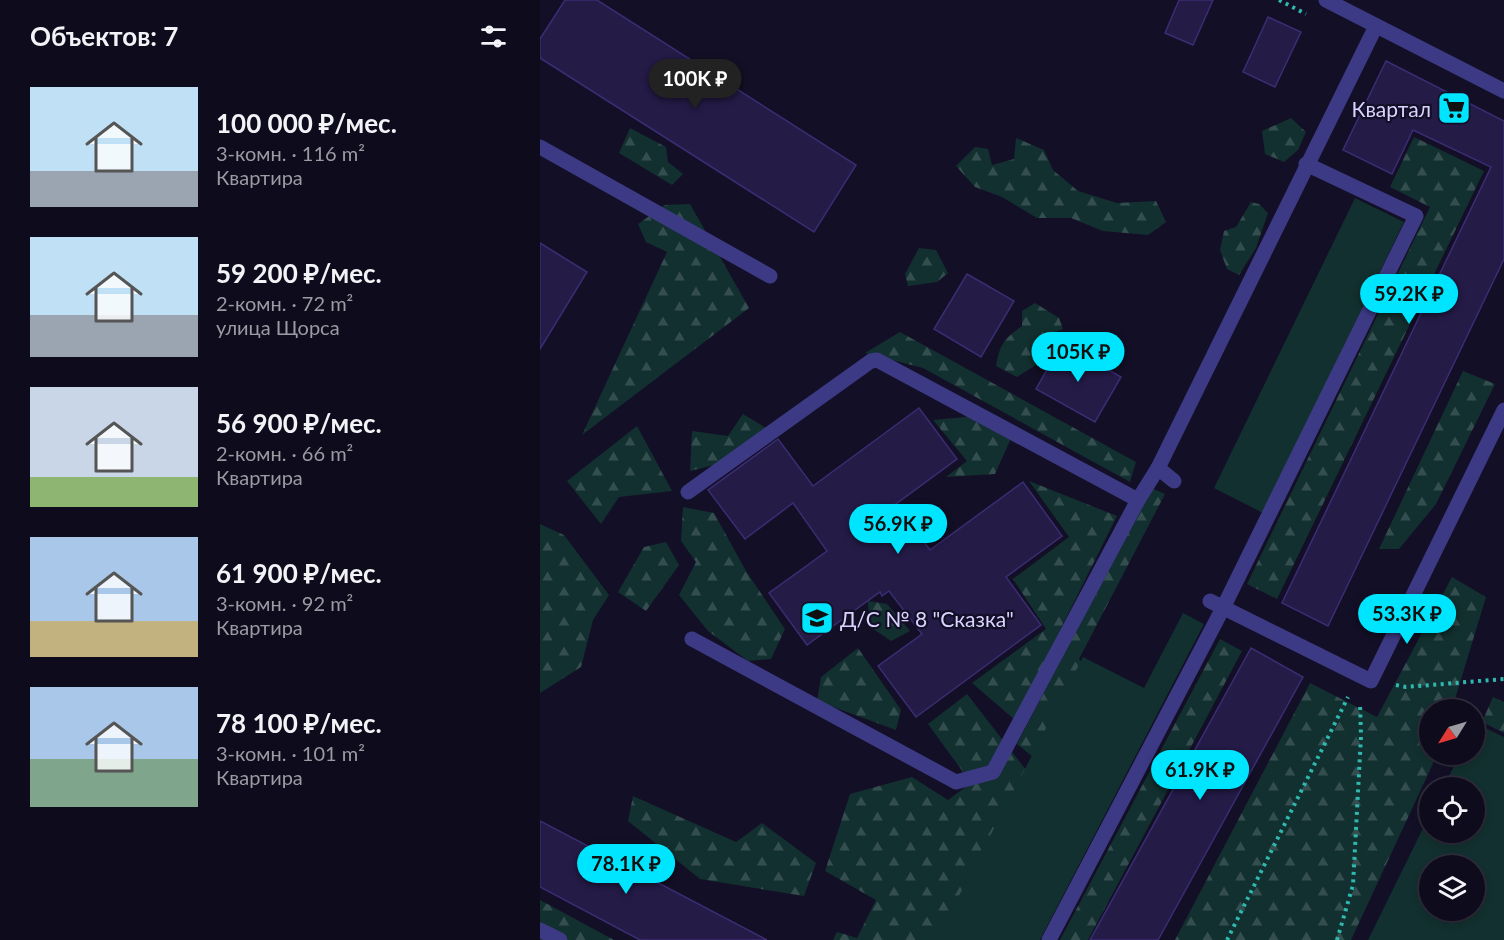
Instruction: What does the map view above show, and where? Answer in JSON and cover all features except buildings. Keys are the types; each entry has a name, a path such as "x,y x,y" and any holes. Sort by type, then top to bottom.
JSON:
{"street":[{"path":"1326,0 1504,91"},
{"path":"692,639 956,782 993,772 1231,330 1306,164 1376,26"},
{"path":"540,147 770,276"},
{"path":"1049,940 1217,604 1416,216 1306,164"},
{"path":"688,492 871,361 877,360 1138,500"},
{"path":"1217,604 1371,681 1504,410"},
{"path":"1158,468 1174,481"},
{"path":"540,930 560,940"}],"path":[{"path":"1227,940 1359,675"},
{"path":"1337,940 1353,885 1361,736 1359,675"},
{"path":"1406,687 1504,679"}],"green space":[{"path":"1291,118 1306,132 1298,150 1284,162 1265,154 1262,131"},
{"path":"630,128 666,147 668,162 683,174 672,185 619,153"},
{"path":"1414,137 1484,171 1277,599 1247,584 1430,207 1390,187"},
{"path":"1016,138 1044,150 1053,170 1078,191 1117,203 1156,201 1166,222 1148,235 1103,231 1071,218 1037,218 1002,197 975,187 956,166 975,147 988,149 992,165 1014,159"},
{"path":"1355,198 1404,222 1263,513 1214,488"},
{"path":"1251,202 1259,204 1268,213 1256,248 1239,275 1227,269 1220,250 1224,231 1236,227"},
{"path":"690,204 749,308 582,435 667,252 646,242 638,224 665,205"},
{"path":"919,248 936,250 948,273 937,282 908,286 905,274"},
{"path":"1035,303 1059,318 1063,329 1042,337 1038,346 1042,361 1017,377 996,366 1001,347 1022,326 1022,311"},
{"path":"900,332 1136,462 1130,482 923,368 865,353"},
{"path":"1463,371 1495,384 1436,504 1399,549 1379,549"},
{"path":"982,411 1013,434 995,474 946,477 967,461 933,420 965,417"},
{"path":"743,414 776,434 743,458 690,471 692,431 728,436"},
{"path":"637,426 672,491 619,497 601,524 567,481"},
{"path":"1029,481 1117,516 1015,720 972,683 1046,629 1013,579 1069,537"},
{"path":"1151,488 1165,494 1079,659 1089,671 1038,761 1017,744"},
{"path":"683,507 714,513 746,571 785,629 771,659 748,661 708,631 679,595 696,562 681,541"},
{"path":"540,524 564,535 609,595 593,620 581,667 540,693"},
{"path":"666,542 679,565 646,611 618,592 644,547"},
{"path":"1452,577 1486,597 1455,699 1419,699 1419,765 1432,765 1427,777 1419,777 1419,794 1351,940 1175,940 1310,683 1377,717"},
{"path":"868,601 887,604 910,631 891,641 869,626"},
{"path":"1183,613 1204,624 1040,940 936,940 1083,657 1144,688"},
{"path":"1220,639 1242,651 1088,940 1060,940"},
{"path":"858,648 901,710 896,730 817,701 821,677"},
{"path":"967,694 1043,792 1034,940 833,940 837,932 857,938 876,900 825,871 850,794 912,777 948,800 971,783 928,724"},
{"path":"1493,697 1504,702 1504,733 1485,724 1485,715"},
{"path":"1485,728 1504,737 1504,940 1368,940 1419,836 1419,843 1485,843 1485,777 1448,777 1455,765 1485,765"},
{"path":"633,796 736,842 762,823 816,863 804,896 700,879 628,821"},
{"path":"540,900 614,940 540,940"}],"place":[{"name":"Квартал","path":"1454,108"},
{"name":"Д/С № 8 \"Сказка\"","path":"817,618"}]}
